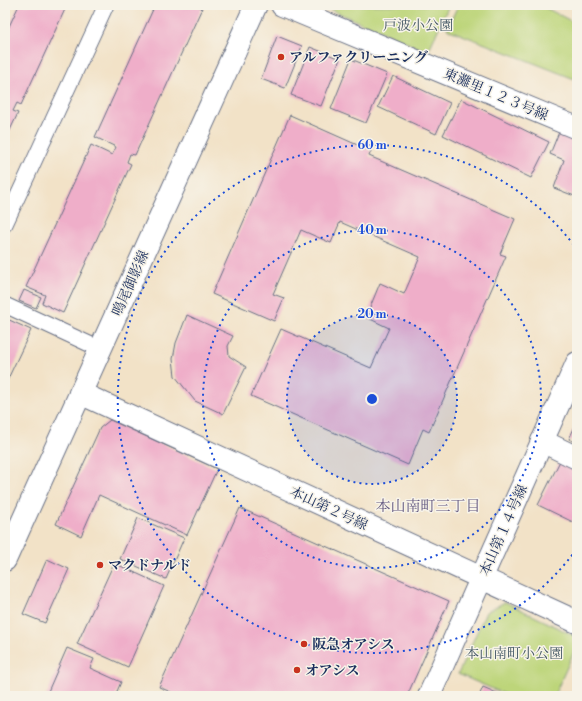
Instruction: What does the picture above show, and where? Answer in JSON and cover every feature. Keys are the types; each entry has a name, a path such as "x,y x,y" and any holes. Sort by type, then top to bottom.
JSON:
{"street":[{"name":"鳴尾御影線","path":"5,560 256,5"},
{"name":"東灘里１２３号線","path":"282,5 577,128"},
{"name":"本山第１４号線","path":"429,696 577,363"},
{"name":"本山第２号線","path":"80,393 577,622"},
{"path":"542,442 577,458"}],"lane":[{"path":"5,224 106,5"},
{"path":"5,305 100,350"}],"green space":[{"name":"戸波小公園","path":"320,5 449,5 428,52"},
{"path":"458,5 540,5 577,24 577,80 447,29"},
{"name":"本山南町小公園","path":"505,602 577,637 577,645 554,696 509,696 458,674 486,612"}],"building":[{"path":"19,5 67,5 21,105 17,103 13,111 18,113 5,141 5,35"},
{"path":"155,5 196,5 202,8 135,155 130,154 127,162 131,164 63,313 42,303 45,295 26,287 91,145 112,155 116,147 95,137"},
{"path":"277,36 302,46 285,88 261,79"},
{"path":"310,47 340,59 321,106 291,95"},
{"path":"351,59 387,74 366,123 331,109"},
{"path":"393,76 450,103 436,134 378,107"},
{"path":"461,99 549,142 531,178 443,135"},
{"path":"290,115 371,151 369,156 515,219 500,254 506,256 429,432 423,429 408,465 251,396 281,329 371,368 389,328 366,317 380,283 404,294 420,257 340,222 331,243 301,230 273,294 284,298 274,321 212,294"},
{"path":"559,132 577,139 577,197 554,188 564,160 550,154"},
{"path":"24,290 41,297 36,308 19,301"},
{"path":"187,315 233,336 228,346 229,356 246,367 223,414 195,401 175,376 173,359 176,343"},
{"path":"5,318 31,330 5,385"},
{"path":"110,420 217,469 187,535 99,495 81,536 56,524 100,428"},
{"path":"577,422 577,443 569,439"},
{"path":"560,461 577,469 577,524 538,505"},
{"name":"阪急オアシス","path":"240,508 449,601 407,696 180,696 159,687"},
{"path":"138,518 184,538 166,579 120,559"},
{"path":"47,559 69,569 45,623 23,614"},
{"path":"114,563 164,586 128,667 77,644"},
{"path":"67,648 94,659 90,668 121,682 115,696 46,696"},
{"path":"483,687 504,696 479,696"}],"place":[{"name":"アルファクリーニング","path":"281,57"},
{"name":"マクドナルド","path":"100,565"},
{"name":"阪急オアシス","path":"304,644"},
{"name":"オアシス","path":"297,670"}],"district":[{"name":"本山南町三丁目","path":"428,506"}]}
